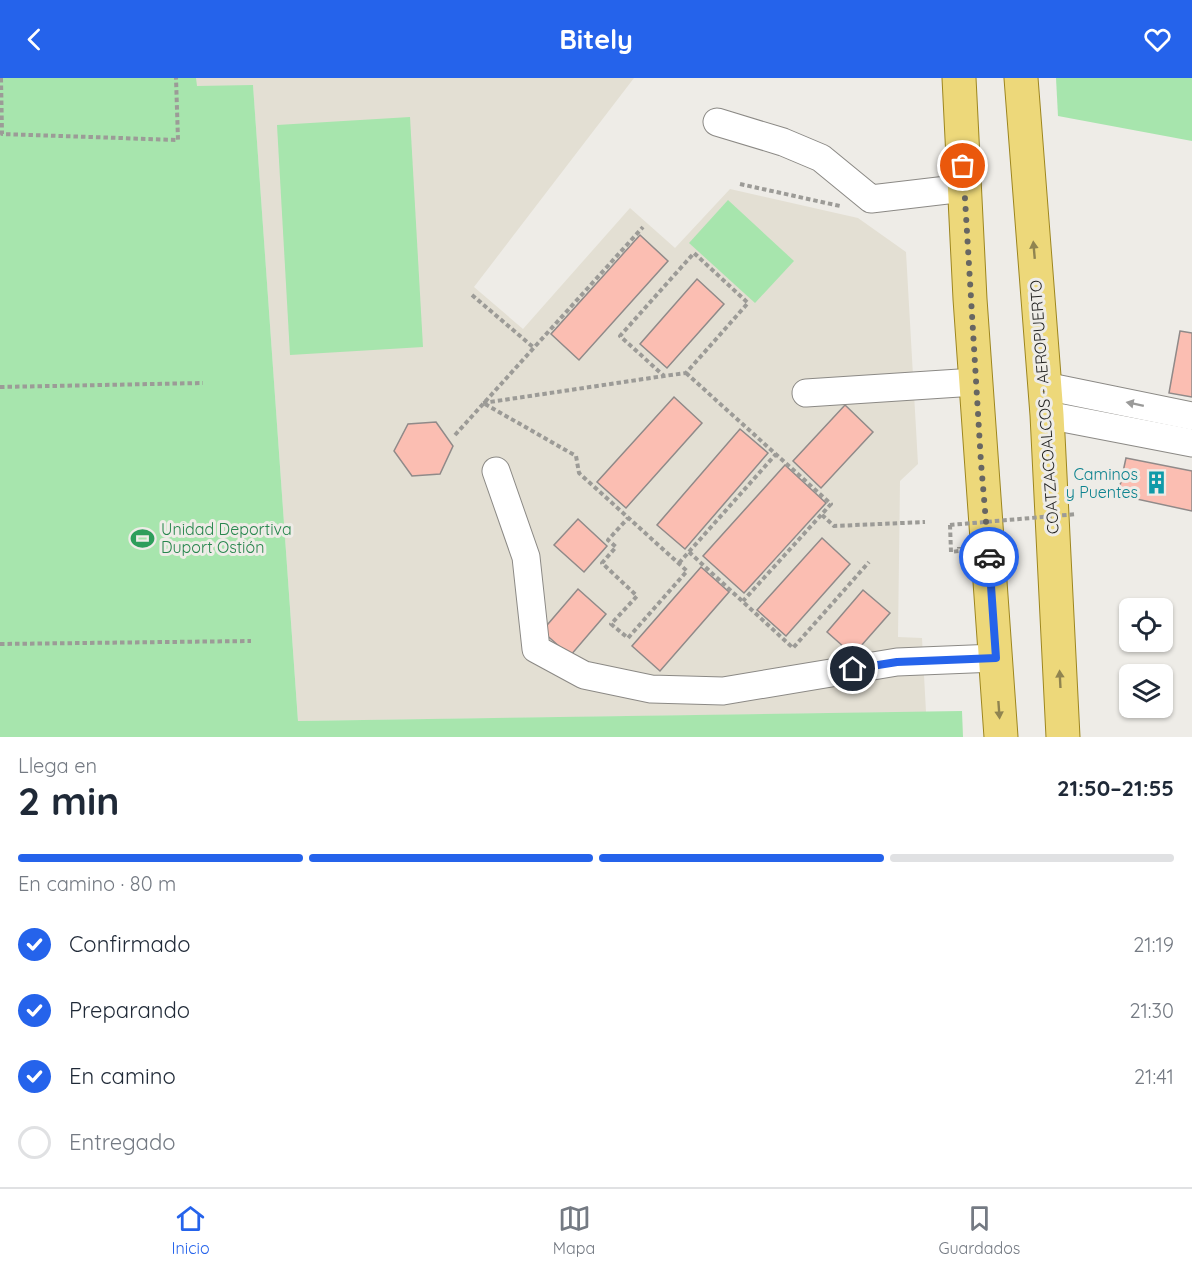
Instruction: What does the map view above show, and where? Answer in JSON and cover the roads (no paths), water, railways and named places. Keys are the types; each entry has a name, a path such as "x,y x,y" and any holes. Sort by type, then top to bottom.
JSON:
{"main road":[{"path":"959,78 975,382 1001,737"},
{"name":"COATZACOALCOS - AEROPUERTO","path":"1021,78 1046,401 1063,737"}],"street":[{"path":"717,122 783,142 821,158 871,199 964,188"},
{"path":"806,393 975,382"},
{"path":"1046,401 1192,416"},
{"path":"1046,401 1192,443"},
{"path":"496,471 526,557 536,649 584,675 651,689 723,691 897,662 996,658"}],"place":[{"name":"Caminos y Puentes","path":"1156,483"},
{"name":"Unidad Deportiva Duport Ostión","path":"143,538"}]}
